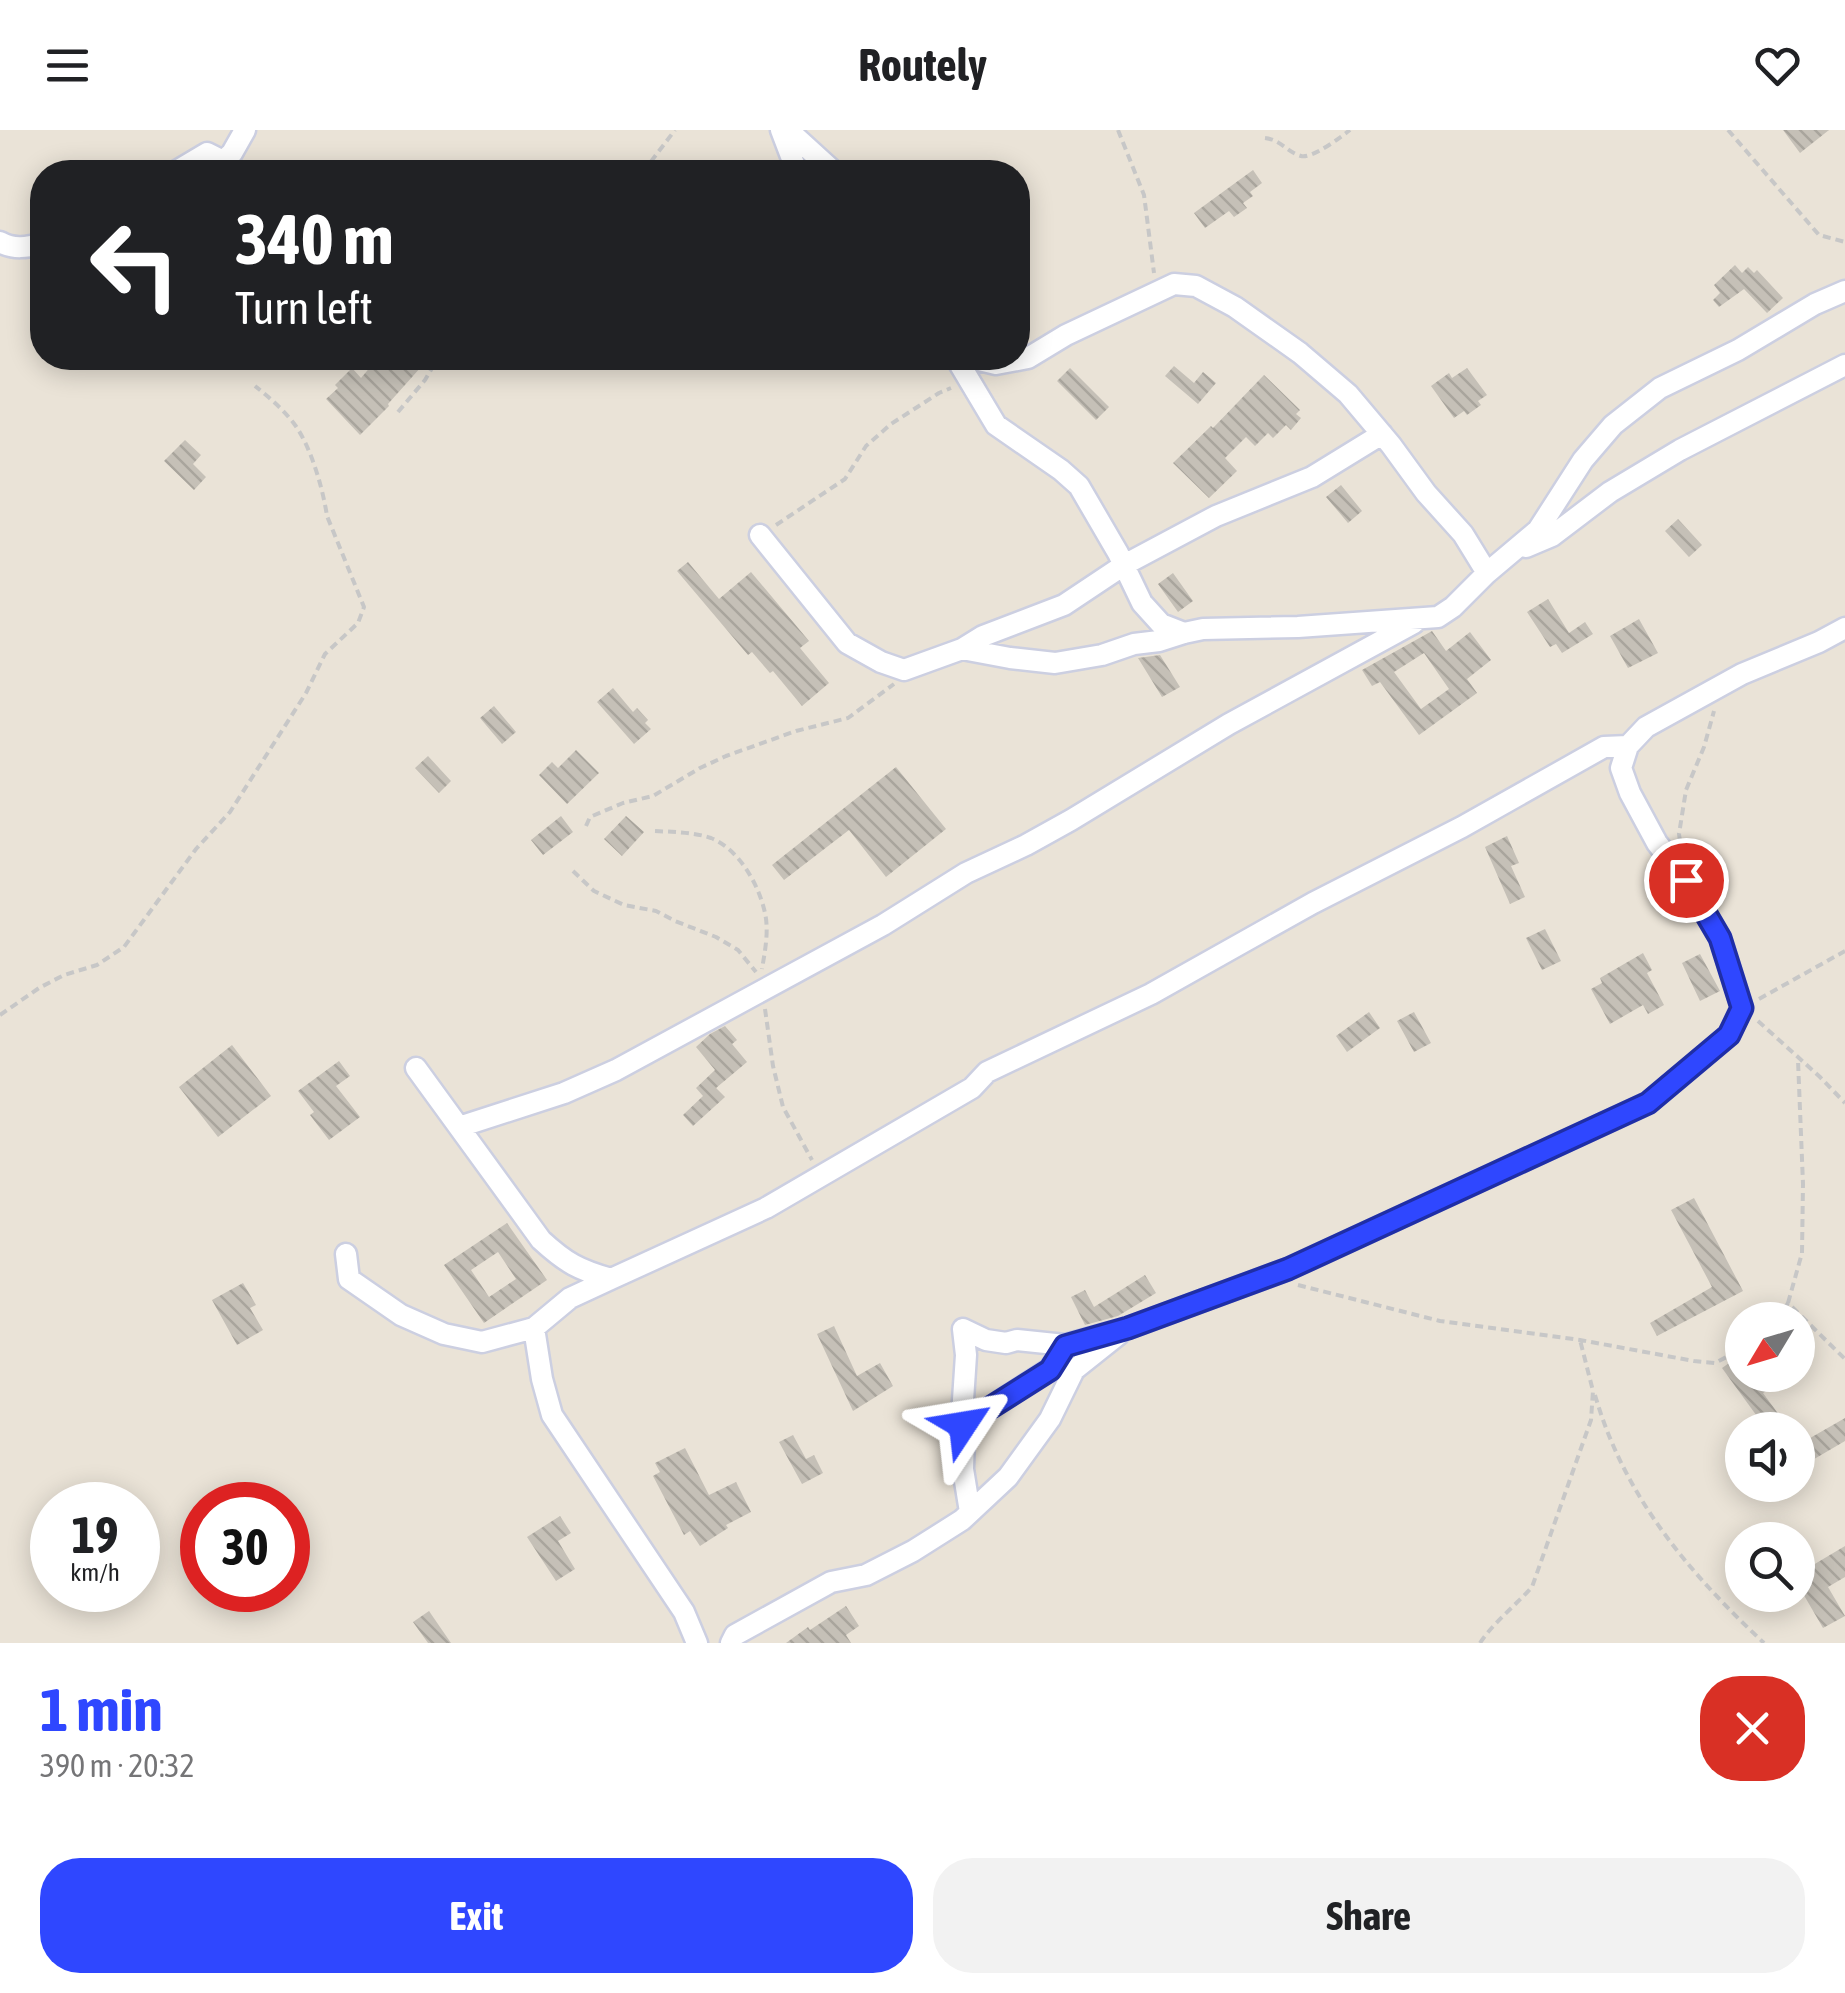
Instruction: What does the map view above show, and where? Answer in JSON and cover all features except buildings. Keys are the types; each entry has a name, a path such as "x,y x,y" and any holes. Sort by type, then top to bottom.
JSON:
{"street":[{"path":"226,160 244,130"},
{"path":"785,130 794,160"},
{"path":"785,130 820,160"},
{"path":"195,160 207,153 220,160"},
{"path":"0,242 30,247"},
{"path":"1030,357 1152,293 1174,284 1196,286 1300,352 1348,394 1463,534 1487,573"},
{"path":"962,649 1055,663 1184,632 1438,616 1538,530 1583,460 1613,425 1660,388 1845,291"},
{"path":"1511,553 1552,536 1610,492 1680,450 1845,365"},
{"path":"963,370 996,425 1079,486 1142,604 1161,624 1184,632"},
{"path":"760,535 848,642 880,662 904,670 1064,604 1124,565 1216,516 1312,478 1382,434"},
{"path":"459,1127 564,1093 616,1070 883,925 966,873 1071,820 1215,732 1420,619"},
{"path":"970,1512 962,1469 966,1355 963,1328 986,1340 1065,1346 1128,1328 1266,1278 1648,1103 1729,1035 1742,1008 1720,938 1686,880 1656,842 1621,768 1628,746 1646,727 1742,674 1845,628"},
{"path":"346,1254 349,1279 401,1315 444,1334 482,1342 534,1328 570,1298 766,1208 972,1088 986,1072 1152,994 1313,902 1462,827 1604,747 1628,746"},
{"path":"416,1068 542,1240 562,1259 612,1279"},
{"path":"534,1328 552,1414 684,1612 698,1643"},
{"path":"731,1643 735,1635 831,1582 866,1575 913,1551 970,1512 1008,1476 1050,1419 1074,1370 1128,1328"},
{"path":"963,1425 1050,1370 1065,1346"}],"path":[{"path":"652,160 675,130"},
{"path":"1118,130 1144,196 1154,272 1152,293"},
{"path":"1265,138 1276,139 1302,156 1350,130"},
{"path":"1728,130 1818,235 1845,242"},
{"path":"398,412 431,370"},
{"path":"760,535 845,479 866,446 891,424 940,393 970,381"},
{"path":"0,1015 39,988 96,965 124,947 196,849 230,812 306,693 325,654 358,623 364,607 326,516 325,500 298,429 255,386"},
{"path":"586,826 590,817 653,796 726,756 796,731 848,718 918,665"},
{"path":"1682,849 1679,834 1686,790 1704,748 1720,686"},
{"path":"656,831 713,839 734,853 755,885 766,915 760,978"},
{"path":"1845,951 1742,1008 1845,1104"},
{"path":"1788,1302 1802,1252 1798,1057"},
{"path":"1266,1278 1440,1321 1714,1363 1725,1358"},
{"path":"1815,1330 1845,1359"},
{"path":"1580,1340 1604,1428 1660,1532 1721,1603 1764,1643"},
{"path":"1480,1643 1492,1624 1532,1587 1591,1420 1593,1391"}],"route":[{"path":"963,1425 1050,1370 1065,1346 1128,1328 1288,1269 1648,1103 1729,1035 1742,1008 1720,938 1686,880"}]}
